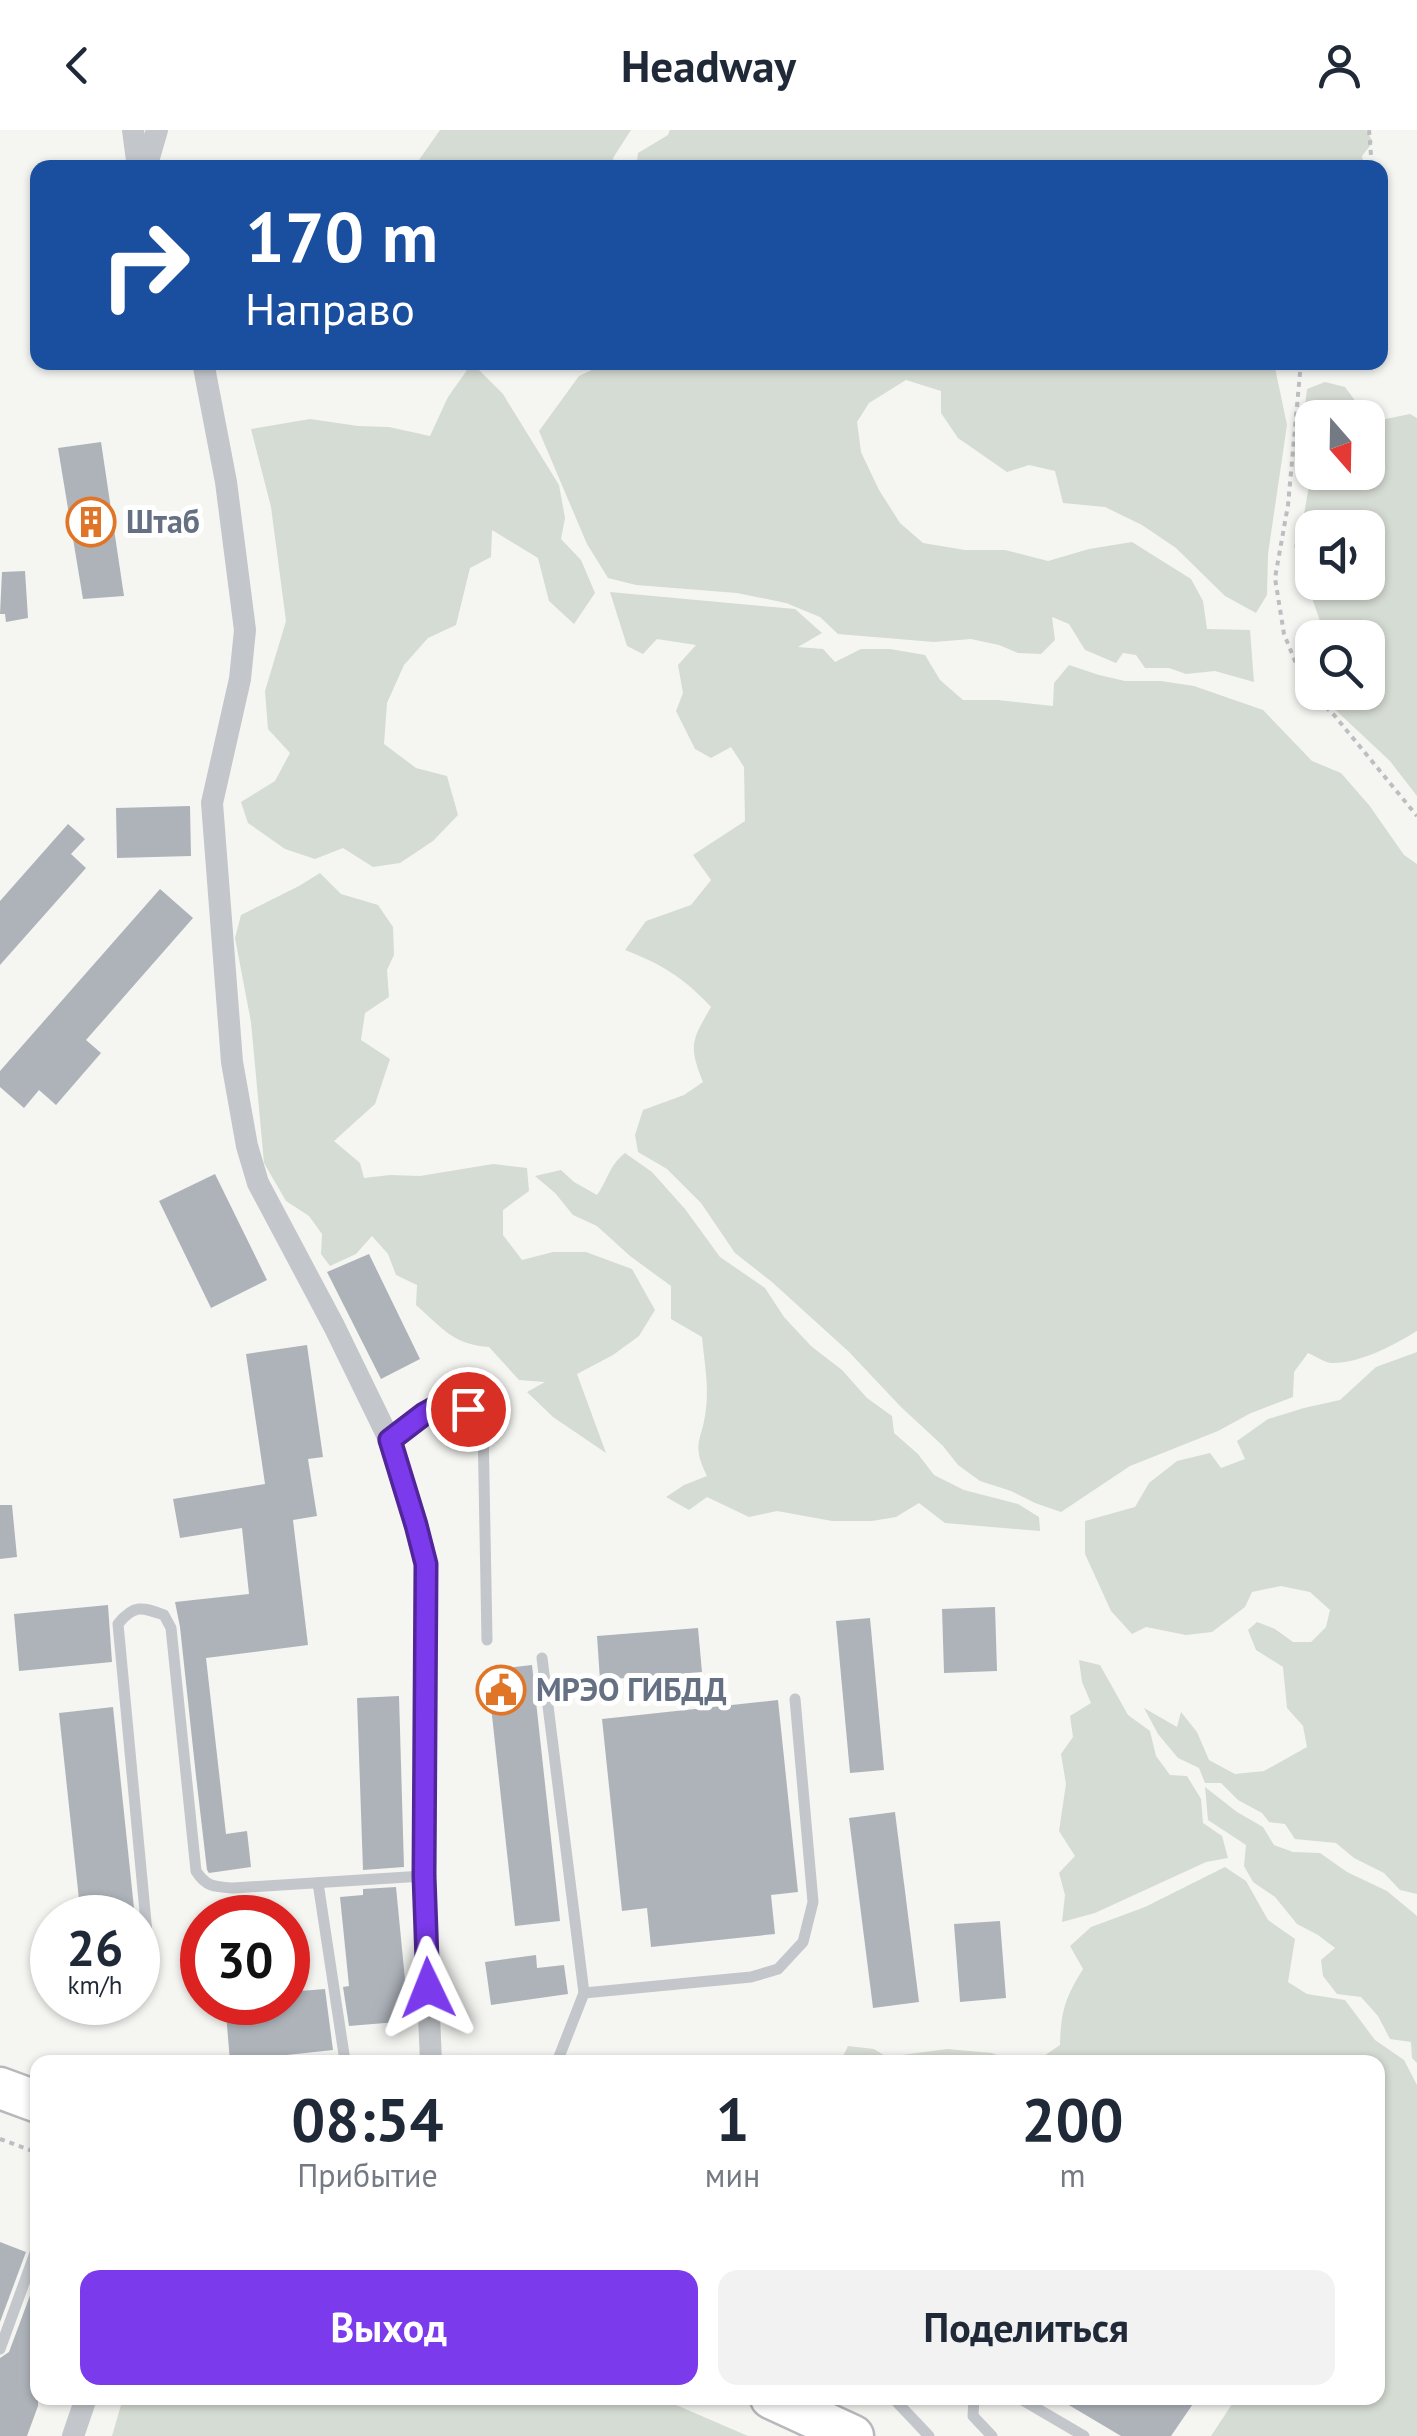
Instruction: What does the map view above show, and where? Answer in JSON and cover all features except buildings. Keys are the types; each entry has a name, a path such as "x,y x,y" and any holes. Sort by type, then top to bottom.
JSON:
{"highway":[{"path":"0,2088 30,2099"},
{"path":"786,2405 852,2436"}],"street":[{"path":"132,130 137,160"},
{"path":"148,160 157,130"},
{"path":"205,370 226,482 245,630 240,679 212,803 232,1062 247,1146 258,1182 390,1440 426,1564 424,1876 431,2055"},
{"path":"73,2436 84,2405"}],"lane":[{"path":"390,1440 446,1402 468,1409 483,1424 486,1640"},
{"path":"143,1895 118,1624 128,1612 144,1608 164,1615 171,1628 196,1871 203,1881 212,1888 424,1876"},
{"path":"542,1658 584,1993 561,2055"},
{"path":"584,1993 751,1977 778,1968 804,1942 813,1902 795,1699"},
{"path":"318,1884 344,2055"},
{"path":"0,2349 30,2267"},
{"path":"900,2405 929,2436"},
{"path":"974,2405 973,2416 992,2436"},
{"path":"1031,2405 1084,2436"}],"path":[{"path":"1369,130 1371,160"},
{"path":"1300,370 1288,506 1275,578 1284,634 1306,688 1346,729 1417,816"},
{"path":"0,2139 30,2150"}],"shaded area":[{"path":"440,130 631,130 613,160 419,160"},
{"path":"670,130 1366,130 1373,142 1363,160 637,160 638,153"},
{"path":"467,370 479,370 503,394 559,485 565,518 561,539 581,560 595,593 574,624 549,601 538,558 492,530 491,557 470,568 456,625 428,638 404,665 387,703 384,744 416,768 447,776 458,815 433,841 400,863 373,867 343,848 315,859 285,849 248,823 241,802 275,781 290,753 268,729 265,691 286,621 271,507 251,429 310,419 389,427 430,436 448,397"},
{"path":"591,370 1275,370 1287,425 1268,554 1267,595 1256,613 1225,596 1176,548 1142,525 1105,507 1063,503 1055,471 1029,465 1007,472 958,438 941,413 941,391 906,380 869,403 857,422 861,452 879,490 900,523 923,543 965,550 1005,550 1048,561 1132,542 1191,579 1203,601 1207,629 1250,630 1254,682 1215,671 1186,674 1169,668 1145,668 1136,655 1123,653 1116,663 1085,650 1069,624 1052,617 1055,640 1041,654 1018,653 971,639 934,642 838,634 820,617 786,603 737,593 636,585 608,578 587,544 539,431 579,376"},
{"path":"1325,382 1345,387 1355,400 1306,400 1307,389"},
{"path":"1410,414 1417,418 1417,796 1390,761 1336,710 1385,710 1385,620 1320,620 1313,600 1385,600 1385,510 1305,509 1308,490 1385,490 1385,419"},
{"path":"610,592 795,609 822,633 798,647 823,649 835,662 861,649 925,655 940,680 963,700 1053,706 1054,683 1069,665 1125,681 1194,686 1263,710 1312,761 1341,773 1404,855 1417,864 1417,1331 1387,1348 1353,1360 1331,1363 1308,1353 1294,1372 1293,1397 1130,1466 1061,1512 980,1481 958,1465 849,1352 735,1253 701,1203 667,1169 638,1152 635,1135 643,1110 684,1095 703,1082 694,1043 711,1007 672,973 625,950 646,921 691,905 711,880 693,855 745,821 744,767 731,747 711,758 695,749 676,711 683,693 678,665 696,645 657,639 643,654 627,646"},
{"path":"320,873 341,894 378,905 393,927 394,955 387,970 389,997 365,1013 361,1040 390,1059 375,1104 334,1141 360,1163 364,1178 420,1176 493,1164 527,1168 529,1191 503,1210 503,1235 522,1260 553,1252 586,1252 632,1269 655,1310 639,1336 577,1374 606,1453 553,1417 527,1392 545,1382 519,1380 489,1347 457,1339 416,1305 417,1285 396,1275 388,1254 372,1236 356,1254 330,1266 321,1254 322,1234 309,1216 286,1201 264,1163 251,1022 235,938 241,915"},
{"path":"625,1153 652,1172 720,1257 765,1288 784,1317 811,1346 892,1416 894,1433 934,1475 964,1490 1018,1504 1039,1517 1040,1531 945,1523 919,1503 896,1517 832,1521 777,1511 749,1517 707,1497 689,1510 666,1497 707,1476 698,1448 707,1400 702,1337 671,1319 671,1286 597,1226 573,1215 535,1176 561,1170 597,1195"},
{"path":"1417,1352 1417,1894 1400,1890 1384,1873 1354,1858 1336,1843 1295,1839 1285,1824 1269,1822 1221,1783 1205,1783 1199,1768 1178,1758 1158,1734 1144,1708 1177,1727 1181,1712 1197,1732 1209,1760 1235,1774 1264,1771 1307,1747 1303,1726 1287,1708 1283,1667 1256,1650 1248,1630 1257,1622 1293,1642 1311,1642 1326,1627 1330,1610 1310,1592 1281,1586 1252,1592 1245,1607 1212,1632 1186,1635 1146,1627 1132,1634 1111,1611 1085,1554 1085,1521 1135,1507 1149,1483 1177,1461 1210,1453 1221,1468 1245,1459 1237,1441 1268,1419 1340,1400 1376,1367"},
{"path":"1079,1660 1100,1665 1128,1715 1150,1731 1156,1756 1170,1775 1187,1776 1201,1799 1203,1823 1222,1836 1228,1858 1206,1862 1095,1913 1062,1922 1065,1895 1059,1873 1075,1856 1059,1831 1066,1784 1061,1754 1073,1737 1070,1716 1091,1703 1082,1682"},
{"path":"1205,1787 1263,1827 1274,1845 1293,1852 1320,1853 1347,1872 1387,1891 1417,1916 1417,2063 1412,2058 1411,2042 1390,2039 1378,2016 1361,1997 1337,1994 1323,1976 1321,1960 1335,1948 1297,1924 1275,1897 1253,1882 1244,1866 1246,1845 1208,1820"},
{"path":"1225,1867 1246,1881 1268,1920 1295,1939 1288,1982 1307,1994 1345,2000 1375,2040 1404,2060 1417,2085 1417,2436 1211,2436 1231,2405 1385,2405 1385,2055 1045,2055 1060,2045 1065,2005 1083,1969 1070,1946 1091,1927 1145,1907"},
{"path":"848,2046 874,2049 884,2055 844,2055"},
{"path":"947,2049 997,2055 902,2055"},
{"path":"121,2405 676,2405 748,2436 112,2436"}],"place":[{"name":"Штаб","path":"91,522"},
{"name":"МРЭО ГИБДД","path":"501,1690"}],"route":[{"path":"428,1988 424,1876 426,1564 390,1440 446,1402 468,1409"}]}
